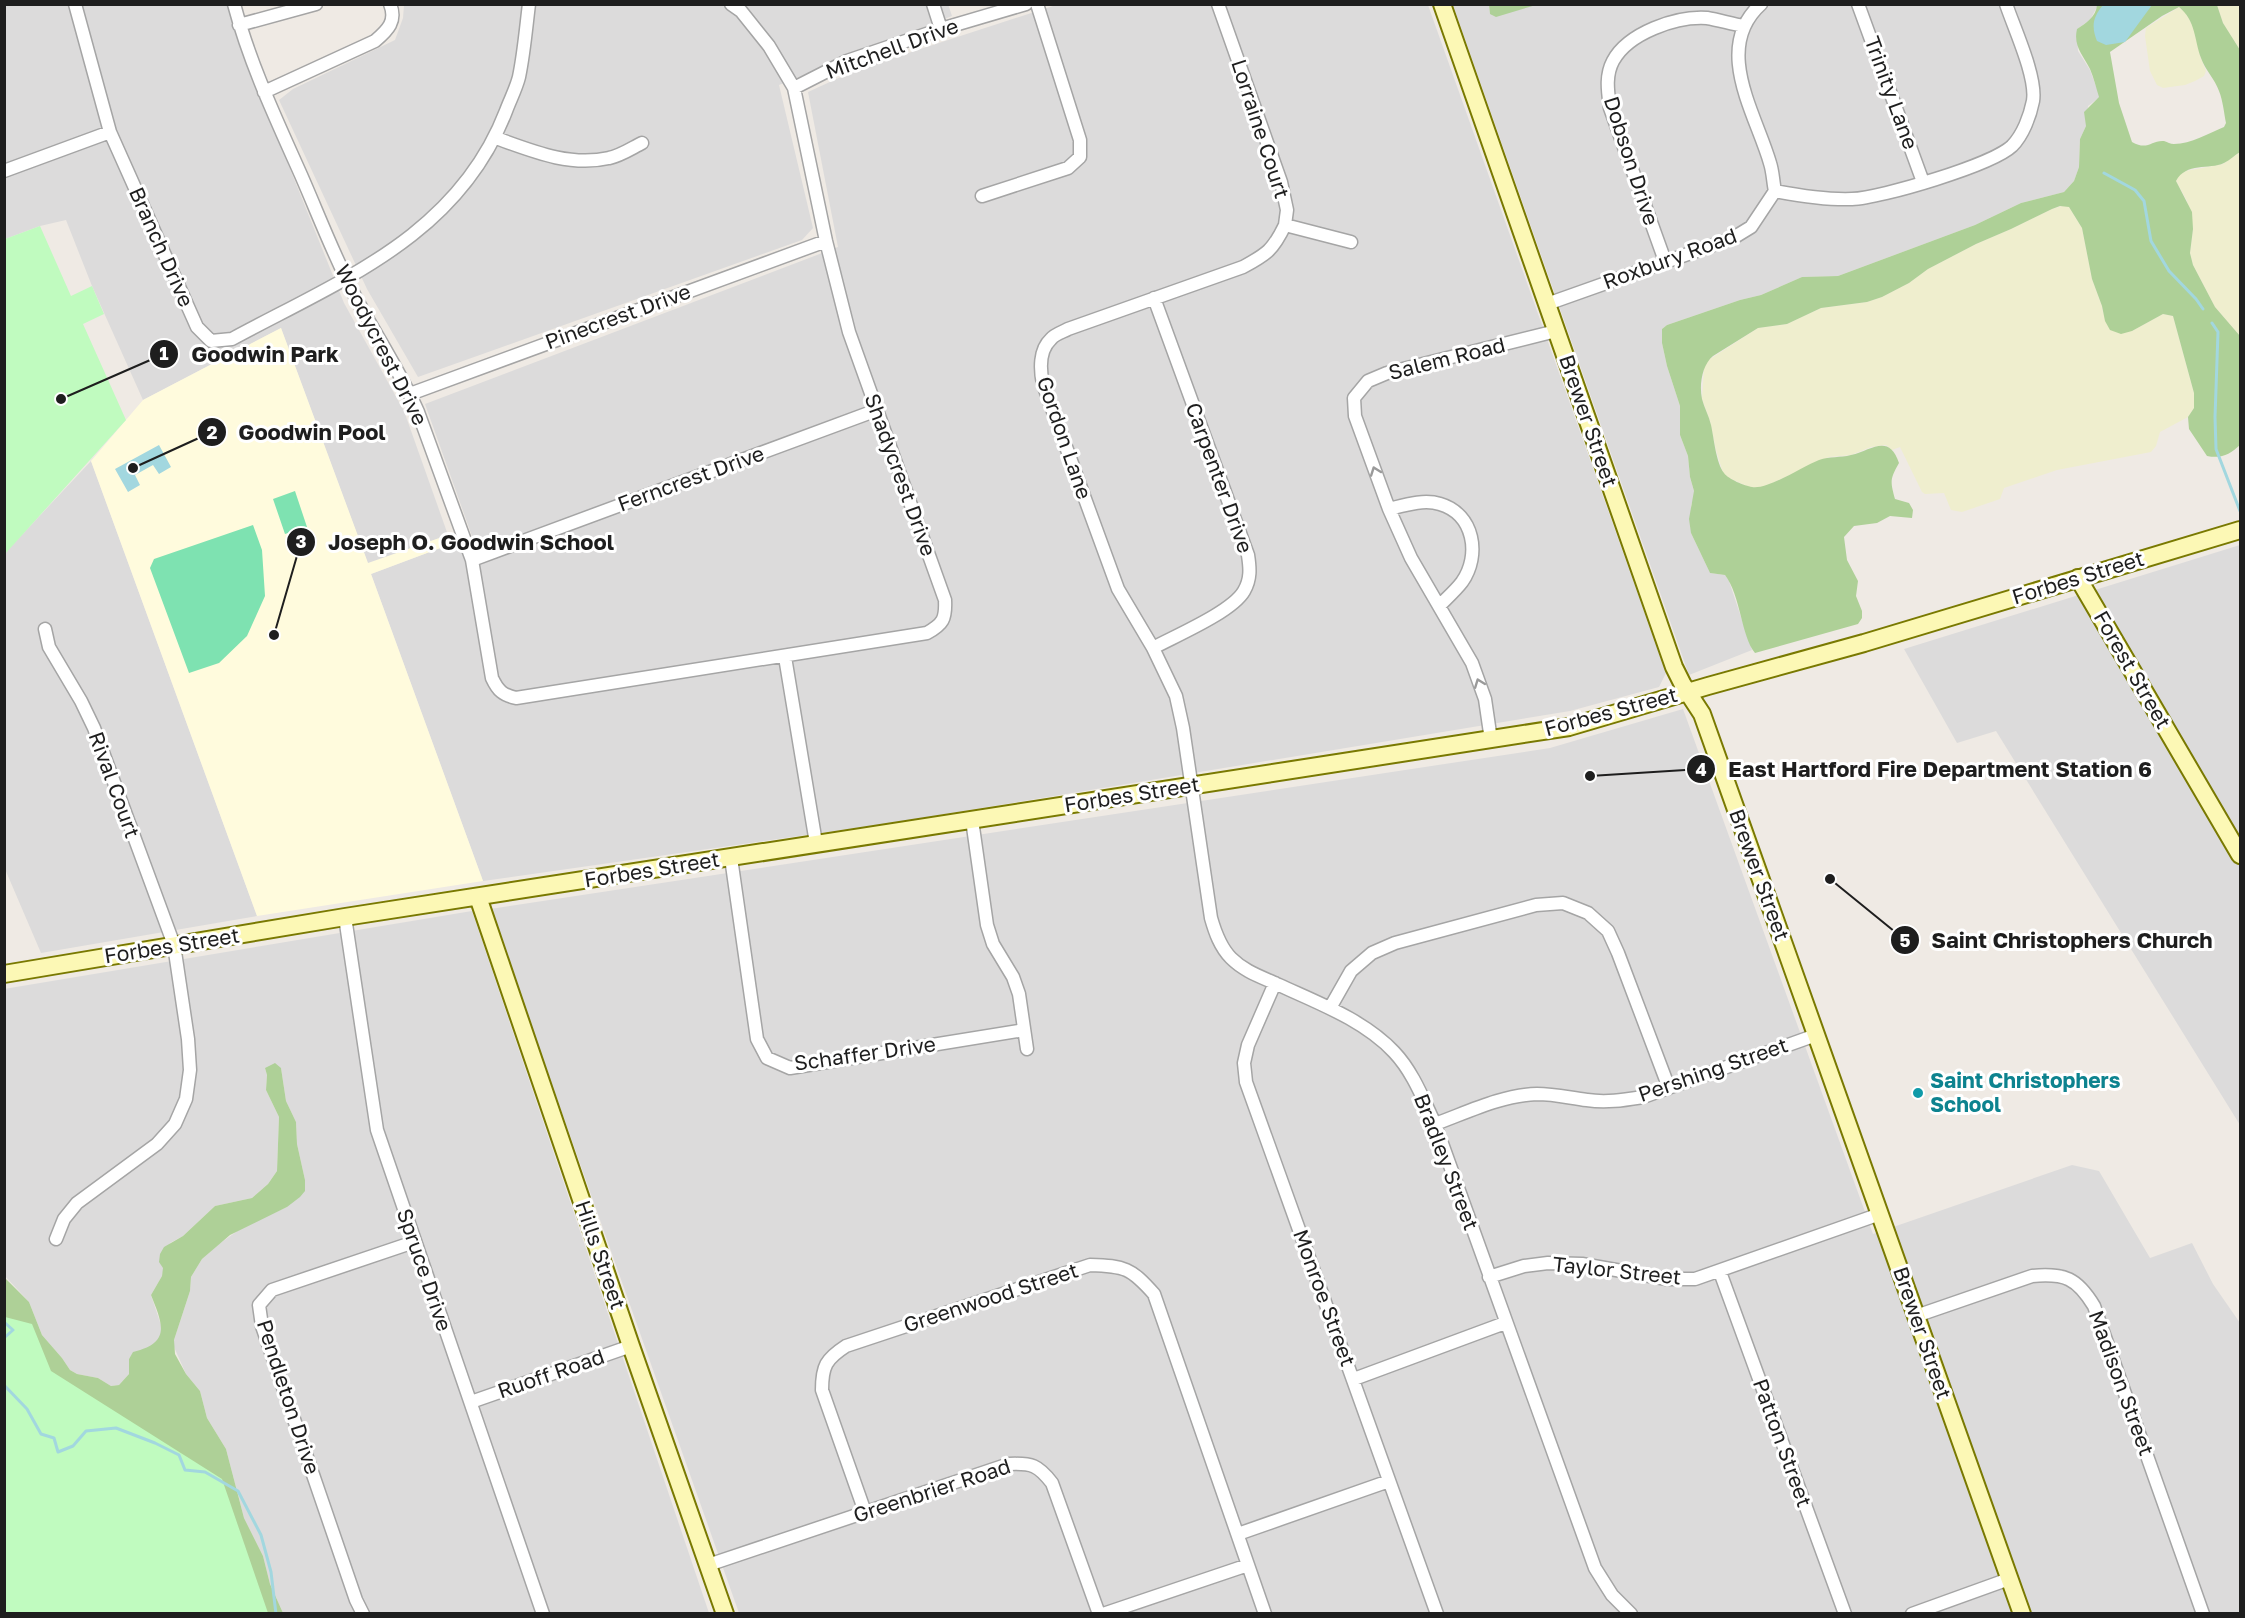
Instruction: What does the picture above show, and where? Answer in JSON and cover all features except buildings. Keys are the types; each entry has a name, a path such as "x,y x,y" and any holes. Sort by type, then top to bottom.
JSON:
{"main road":[{"name":"Brewer Street","path":"1442,4 1674,667 1702,714 2022,1614"},
{"name":"Forbes Street","path":"4,974 345,917 1583,724 2241,530"},
{"name":"Forest Street","path":"2078,578 2241,855"},
{"name":"Hills Street","path":"478,897 724,1614"}],"street":[{"name":"Branch Drive","path":"75,4 110,132 197,327 211,341 232,339 347,279"},
{"name":"Woodycrest Drive","path":"234,4 239,25 264,92 347,279 410,394 472,560 492,678 497,689 506,696 516,698 785,657"},
{"path":"239,25 316,4"},
{"path":"264,92 375,41 390,29 394,14 390,4"},
{"path":"347,279 394,250 437,214 471,178 496,138 519,78 529,4"},
{"name":"Shadycrest Drive","path":"731,4 741,11 769,46 794,88 826,241 849,332 945,600 945,613 940,626 927,633 785,657"},
{"path":"933,4 941,29"},
{"name":"Mitchell Drive","path":"794,88 847,61 941,29 1026,4"},
{"path":"982,196 1068,168 1080,157 1080,140 1037,4"},
{"name":"Lorraine Court","path":"1218,4 1281,182 1287,210 1285,225 1351,242"},
{"path":"1761,4 1744,26 1739,46 1739,72 1746,100 1770,164 1775,191 1812,198 1854,199 1895,191 1923,182 1988,160 2012,146 2025,126 2034,99 2032,76 2006,4"},
{"name":"Trinity Lane","path":"1858,4 1923,182"},
{"name":"Dobson Drive","path":"1665,261 1610,108 1607,84 1612,62 1626,44 1647,31 1673,22 1706,18 1744,26"},
{"path":"4,171 110,132"},
{"path":"496,138 537,153 570,161 610,158 642,143"},
{"name":"Roxbury Road","path":"1547,304 1733,238 1751,227 1775,191"},
{"name":"Gordon Lane","path":"1191,786 1176,696 1153,648 1118,589 1043,384 1040,368 1043,353 1050,339 1068,329 1243,267 1265,255 1277,242 1285,225"},
{"name":"Pinecrest Drive","path":"410,394 826,241"},
{"name":"Carpenter Drive","path":"1153,648 1227,608 1244,592 1250,573 1248,555 1154,298"},
{"name":"Salem Road","path":"1491,740 1485,699 1472,663 1411,558 1389,508 1355,416 1354,398 1368,381 1387,373 1556,331"},
{"name":"Ferncrest Drive","path":"472,560 877,410"},
{"path":"1389,508 1415,502 1440,504 1459,514 1472,536 1472,558 1463,580 1439,606"},
{"name":"Rival Court","path":"45,629 49,647 81,701 94,729 174,945 188,1039 190,1070 186,1099 175,1124 158,1144 77,1203 64,1219 56,1239"},
{"path":"785,657 816,843"},
{"name":"Bradley Street","path":"1191,786 1211,918 1218,940 1231,958 1252,974 1330,1008 1368,1030 1394,1052 1413,1077 1435,1124 1595,1568 1612,1595 1631,1614"},
{"path":"972,820 987,925 993,944 1013,977 1027,1049"},
{"name":"Schaffer Drive","path":"730,858 757,1039 767,1058 790,1068 1024,1030"},
{"path":"1330,1008 1351,971 1372,953 1395,943 1536,905 1563,903 1588,912 1608,931 1669,1088"},
{"name":"Spruce Drive","path":"345,917 377,1130 543,1614"},
{"name":"Monroe Street","path":"1275,983 1248,1045 1244,1063 1246,1082 1437,1614"},
{"name":"Pershing Street","path":"1435,1124 1508,1098 1534,1094 1558,1094 1587,1100 1615,1102 1643,1097 1816,1035"},
{"name":"Taylor Street","path":"1489,1278 1524,1266 1548,1263 1582,1264 1667,1279 1695,1279 1880,1214"},
{"name":"Pendleton Drive","path":"363,1614 356,1600 262,1326 259,1305 272,1290 414,1242"},
{"name":"Greenwood Street","path":"865,1512 822,1390 822,1371 831,1356 846,1346 1090,1265 1117,1265 1137,1275 1154,1294 1265,1614"},
{"name":"Patton Street","path":"1719,1272 1845,1614"},
{"name":"Madison Street","path":"1916,1316 2032,1276 2051,1274 2068,1277 2084,1290 2094,1306 2203,1614"},
{"path":"1354,1379 1506,1323"},
{"name":"Ruoff Road","path":"471,1402 631,1346"},
{"name":"Greenbrier Road","path":"708,1565 1009,1464 1025,1463 1041,1468 1052,1483 1101,1614"},
{"path":"1238,1534 1389,1481"},
{"path":"1101,1614 1248,1565"},
{"path":"1912,1614 2009,1579"}],"shaded area":[{"path":"948,4 952,16 779,85 813,228 802,240 418,377 367,289 279,100 293,89 395,40 403,18 404,5"},
{"path":"1536,4 2097,5 2090,20 2077,29 2078,51 2090,70 2100,97 2088,106 2086,126 2080,139 2079,167 2074,181 2064,192 2021,203 1975,225 1838,276 1802,277 1761,295 1667,325 1662,329 1662,343 1667,366 1680,406 1680,435 1688,456 1694,491 1691,505 1691,533 1710,573 1725,575 1729,581 1752,650 1689,675 1453,5 1489,5 1490,14 1518,10"},
{"path":"5,5 229,5 243,52 344,303 404,411 448,535 368,564 281,328 143,400 92,286 66,220 40,226 5,239"},
{"path":"1056,5 1428,5 1666,673 1659,687 1570,711 884,824 483,881 371,574 451,544 473,539 425,404 838,247 808,92 856,70"},
{"path":"281,328 368,563 448,535 451,544 371,574 483,881 257,916 91,461 143,400"},
{"path":"91,461 257,916 41,953 5,869 4,554"},
{"path":"2240,545 2240,1125 1996,731 1957,743 1904,649"},
{"path":"1683,709 1873,1234 2072,1165 2099,1171 2150,1258 2192,1243 2213,1284 2240,1323 2240,1613 739,1613 490,909 1550,748"},
{"path":"472,911 709,1613 283,1613 270,1584 263,1556 244,1518 226,1449 207,1418 200,1391 186,1374 174,1347 174,1340 190,1291 191,1277 202,1259 243,1227 287,1207 305,1180 297,1144 296,1122 286,1101 281,1068 265,1068 266,1090 279,1117 277,1171 268,1184 252,1198 215,1206 183,1236 170,1243 162,1276 151,1295 161,1325 160,1340 147,1349 133,1353 129,1359 129,1374 119,1385 111,1386 98,1378 77,1374 70,1370 42,1335 29,1302 5,1276 4,989"}],"green space":[{"path":"1489,4 1536,5 1496,17 1490,14"},
{"path":"2097,5 2217,5 2223,23 2240,50 2240,152 2224,163 2186,171 2176,181 2192,212 2193,229 2190,253 2193,265 2215,307 2240,336 2240,445 2225,455 2207,456 2189,429 2188,417 2194,408 2194,393 2173,316 2163,314 2132,331 2121,334 2110,330 2092,279 2082,228 2069,207 2060,206 2052,209 1976,244 1882,297 1867,302 1821,308 1787,324 1758,328 1713,356 1702,376 1702,399 1710,422 1719,463 1724,473 1741,484 1759,487 1819,460 1847,456 1873,447 1885,446 1895,454 1899,463 1892,480 1895,499 1909,503 1913,510 1912,518 1890,516 1877,523 1854,526 1844,537 1847,560 1858,581 1856,596 1862,611 1862,618 1858,624 1755,653 1750,646 1730,584 1725,575 1710,573 1691,533 1689,519 1694,491 1688,456 1680,435 1680,406 1667,366 1662,343 1662,329 1667,325 1761,295 1802,277 1838,276 1975,225 2021,203 2064,192 2074,181 2079,167 2080,139 2086,126 2084,112 2099,97 2090,69 2076,40 2077,29 2095,13","holes":["2179,7 2192,24 2203,62 2219,91 2226,123 2224,127 2187,142 2171,144 2160,141 2142,146 2132,142 2119,103 2110,52 2162,16"]},
{"path":"2217,5 2240,5 2240,50 2223,23"},
{"path":"2179,7 2185,12 2195,29 2200,56 2206,71 2204,76 2185,85 2163,88 2157,85 2150,71 2146,28"},
{"path":"2240,152 2240,336 2215,307 2193,265 2190,253 2193,229 2187,201 2176,181 2179,175 2186,171 2223,164"},
{"path":"2065,205 2069,207 2082,228 2092,279 2103,313 2132,331 2163,314 2173,316 2194,393 2194,408 2188,417 2160,432 2156,446 2151,452 2057,470 2004,488 2000,499 1962,512 1951,510 1944,493 1925,494 1922,492 1900,447 1892,450 1886,445 1871,447 1851,455 1829,457 1764,487 1749,487 1723,473 1702,399 1704,368 1707,361 1758,328 1787,324 1821,308 1867,302 1882,297 1976,244"},
{"path":"40,226 71,296 92,286 104,314 83,324 126,420 5,554 5,239"},
{"path":"295,491 307,527 285,534 273,499"},
{"path":"253,525 262,550 265,596 247,636 219,663 189,673 150,568 154,559"},
{"path":"275,1063 281,1068 286,1101 296,1122 297,1144 305,1180 305,1191 287,1207 230,1235 202,1259 191,1277 190,1291 174,1340 175,1354 186,1374 200,1391 207,1418 226,1449 244,1518 263,1556 270,1584 283,1613 5,1613 4,1277 29,1302 42,1335 70,1370 77,1374 98,1378 111,1386 119,1385 129,1374 129,1359 133,1352 154,1344 159,1338 161,1324 151,1295 162,1276 163,1268 159,1262 164,1247 183,1236 215,1206 252,1198 268,1184 277,1171 279,1117 266,1090 265,1068"},
{"path":"5,1317 32,1324 51,1371 222,1479 268,1613 5,1613"}],"water":[{"path":"2103,5 2152,5 2125,42 2106,45 2097,41 2094,31 2095,18"},
{"path":"159,445 171,467 159,474 153,465 135,475 140,485 128,492 115,469"}],"waterway":[{"path":"2104,173 2135,190 2144,201 2151,241 2169,271 2203,309"},
{"path":"2212,323 2218,332 2216,449 2240,511"},
{"path":"4,1322 13,1330 4,1338"},
{"path":"4,1385 27,1409 41,1434 54,1438 58,1452 73,1446 86,1431 116,1428 179,1455 185,1470 205,1472 238,1491 261,1535 271,1572 276,1614"}],"place":[{"name":"Goodwin Park","path":"61,399"},
{"name":"Goodwin Pool","path":"133,468"},
{"name":"Joseph O. Goodwin School","path":"274,635"},
{"name":"East Hartford Fire Department Station 6","path":"1590,776"},
{"name":"Saint Christophers Church","path":"1830,879"},
{"name":"Saint Christophers School","path":"1918,1093"}]}
